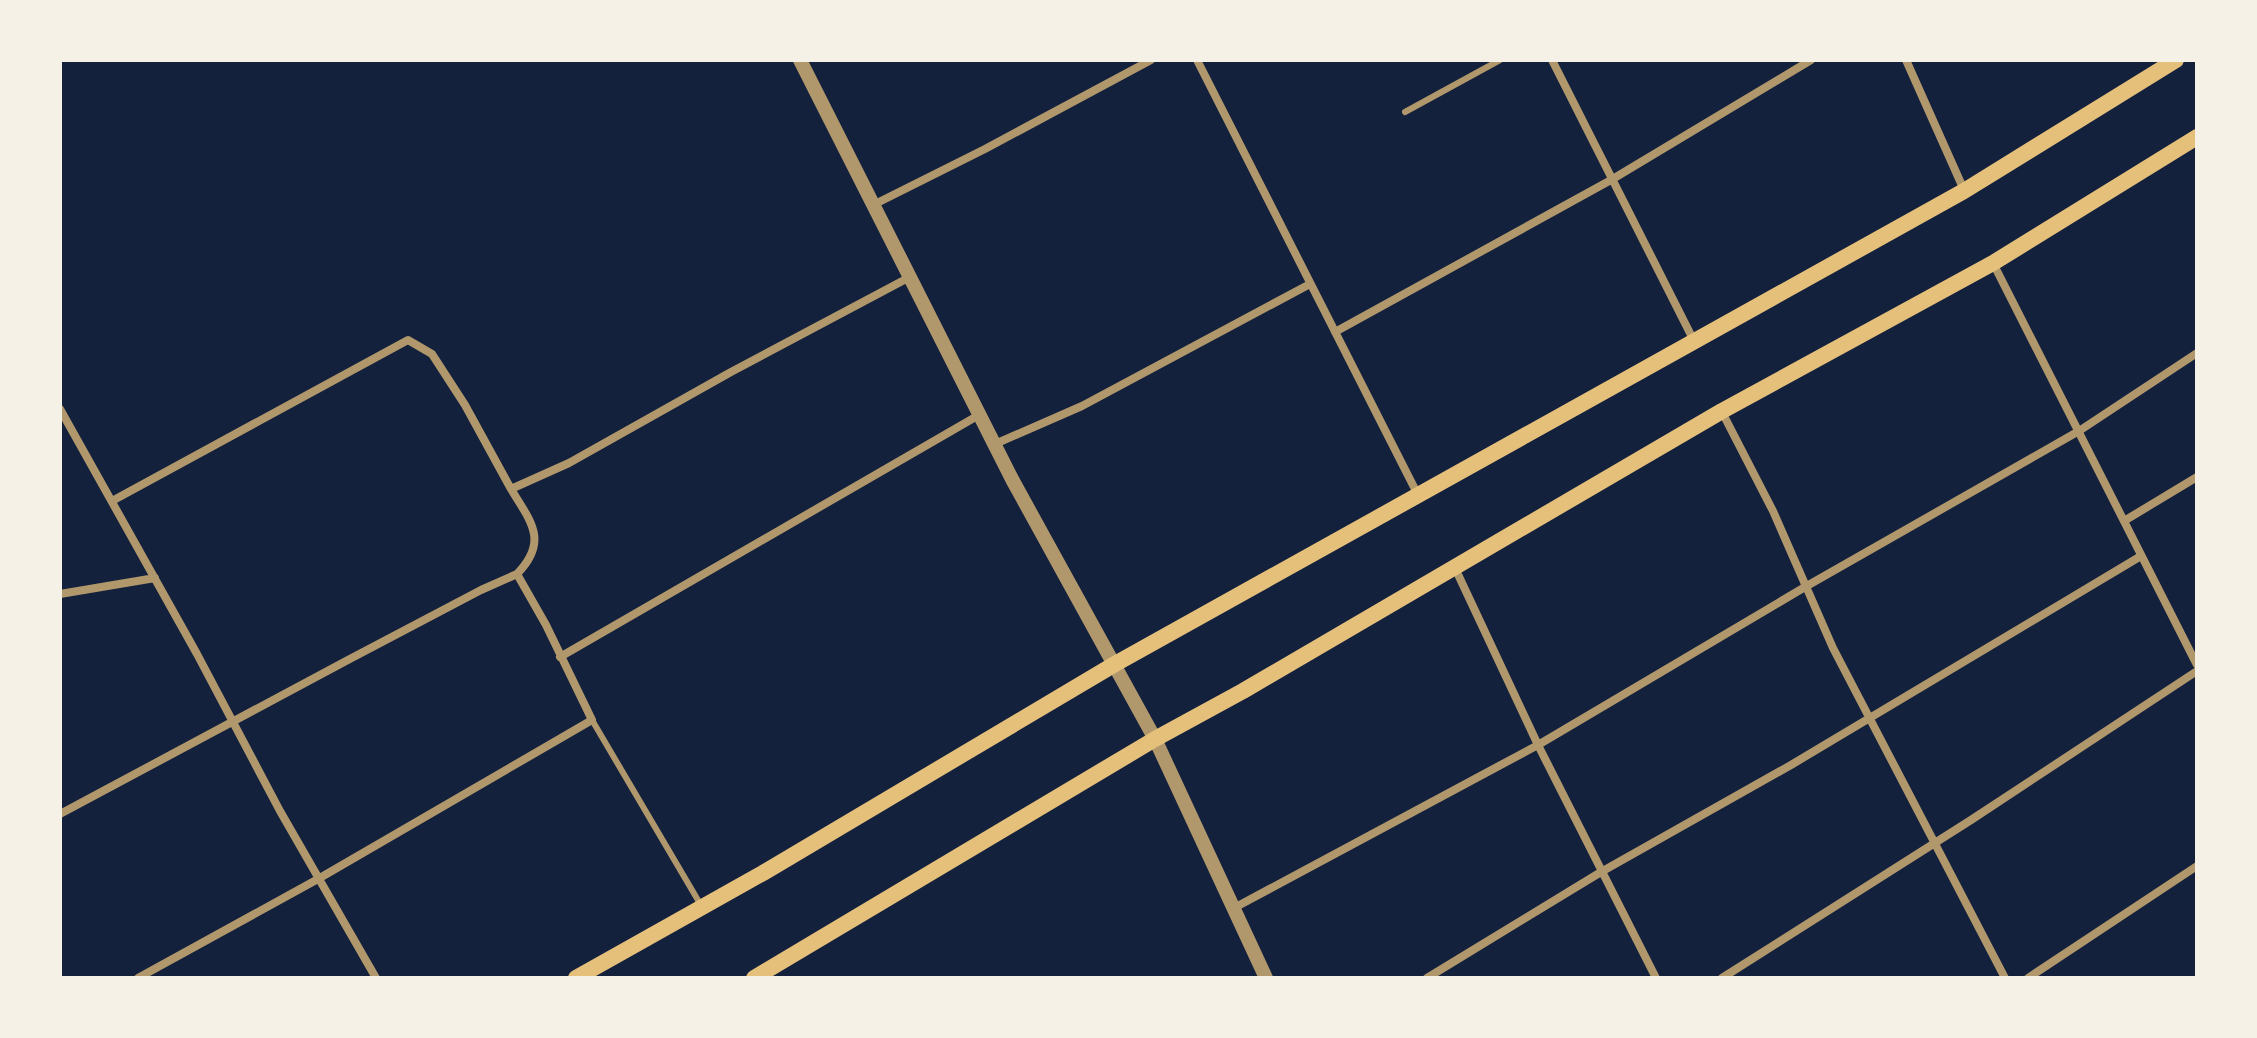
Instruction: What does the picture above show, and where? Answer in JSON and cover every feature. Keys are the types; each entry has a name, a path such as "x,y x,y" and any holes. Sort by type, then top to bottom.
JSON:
{"main road":[{"path":"576,978 763,873 1115,664 1964,191 2176,60"},
{"path":"754,978 1155,739 1243,691 1722,411 1993,263 2197,137"}],"street":[{"path":"800,60 979,415 1155,739 1234,908 1262,977"},
{"path":"872,205 985,149 1151,60"},
{"path":"1197,60 1419,497"},
{"path":"1552,60 1694,342"},
{"path":"1335,332 1611,180 1811,60"},
{"path":"1906,60 1964,191"},
{"path":"1722,978 2197,668 1993,263"},
{"path":"511,489 569,463 908,278"},
{"path":"995,444 1082,406 1310,284"},
{"path":"60,814 481,590 517,574 530,561 536,548 530,520 465,405 432,354 408,340 112,501"},
{"path":"1234,908 1538,745 1805,587 2079,431 2197,353"},
{"path":"60,409 318,879 376,978"},
{"path":"1722,411 1773,511 1805,587 1870,718 2005,978"},
{"path":"560,657 979,415"},
{"path":"2124,521 2197,477"},
{"path":"1427,978 1601,872 1870,718 2141,556"},
{"path":"1454,567 1538,745 1656,978"},
{"path":"138,978 318,879 592,720 546,625 517,574"},
{"path":"60,594 155,578"},
{"path":"2028,978 2197,866"}],"lane":[{"path":"1405,112 1500,60"},
{"path":"592,720 702,907"}]}
